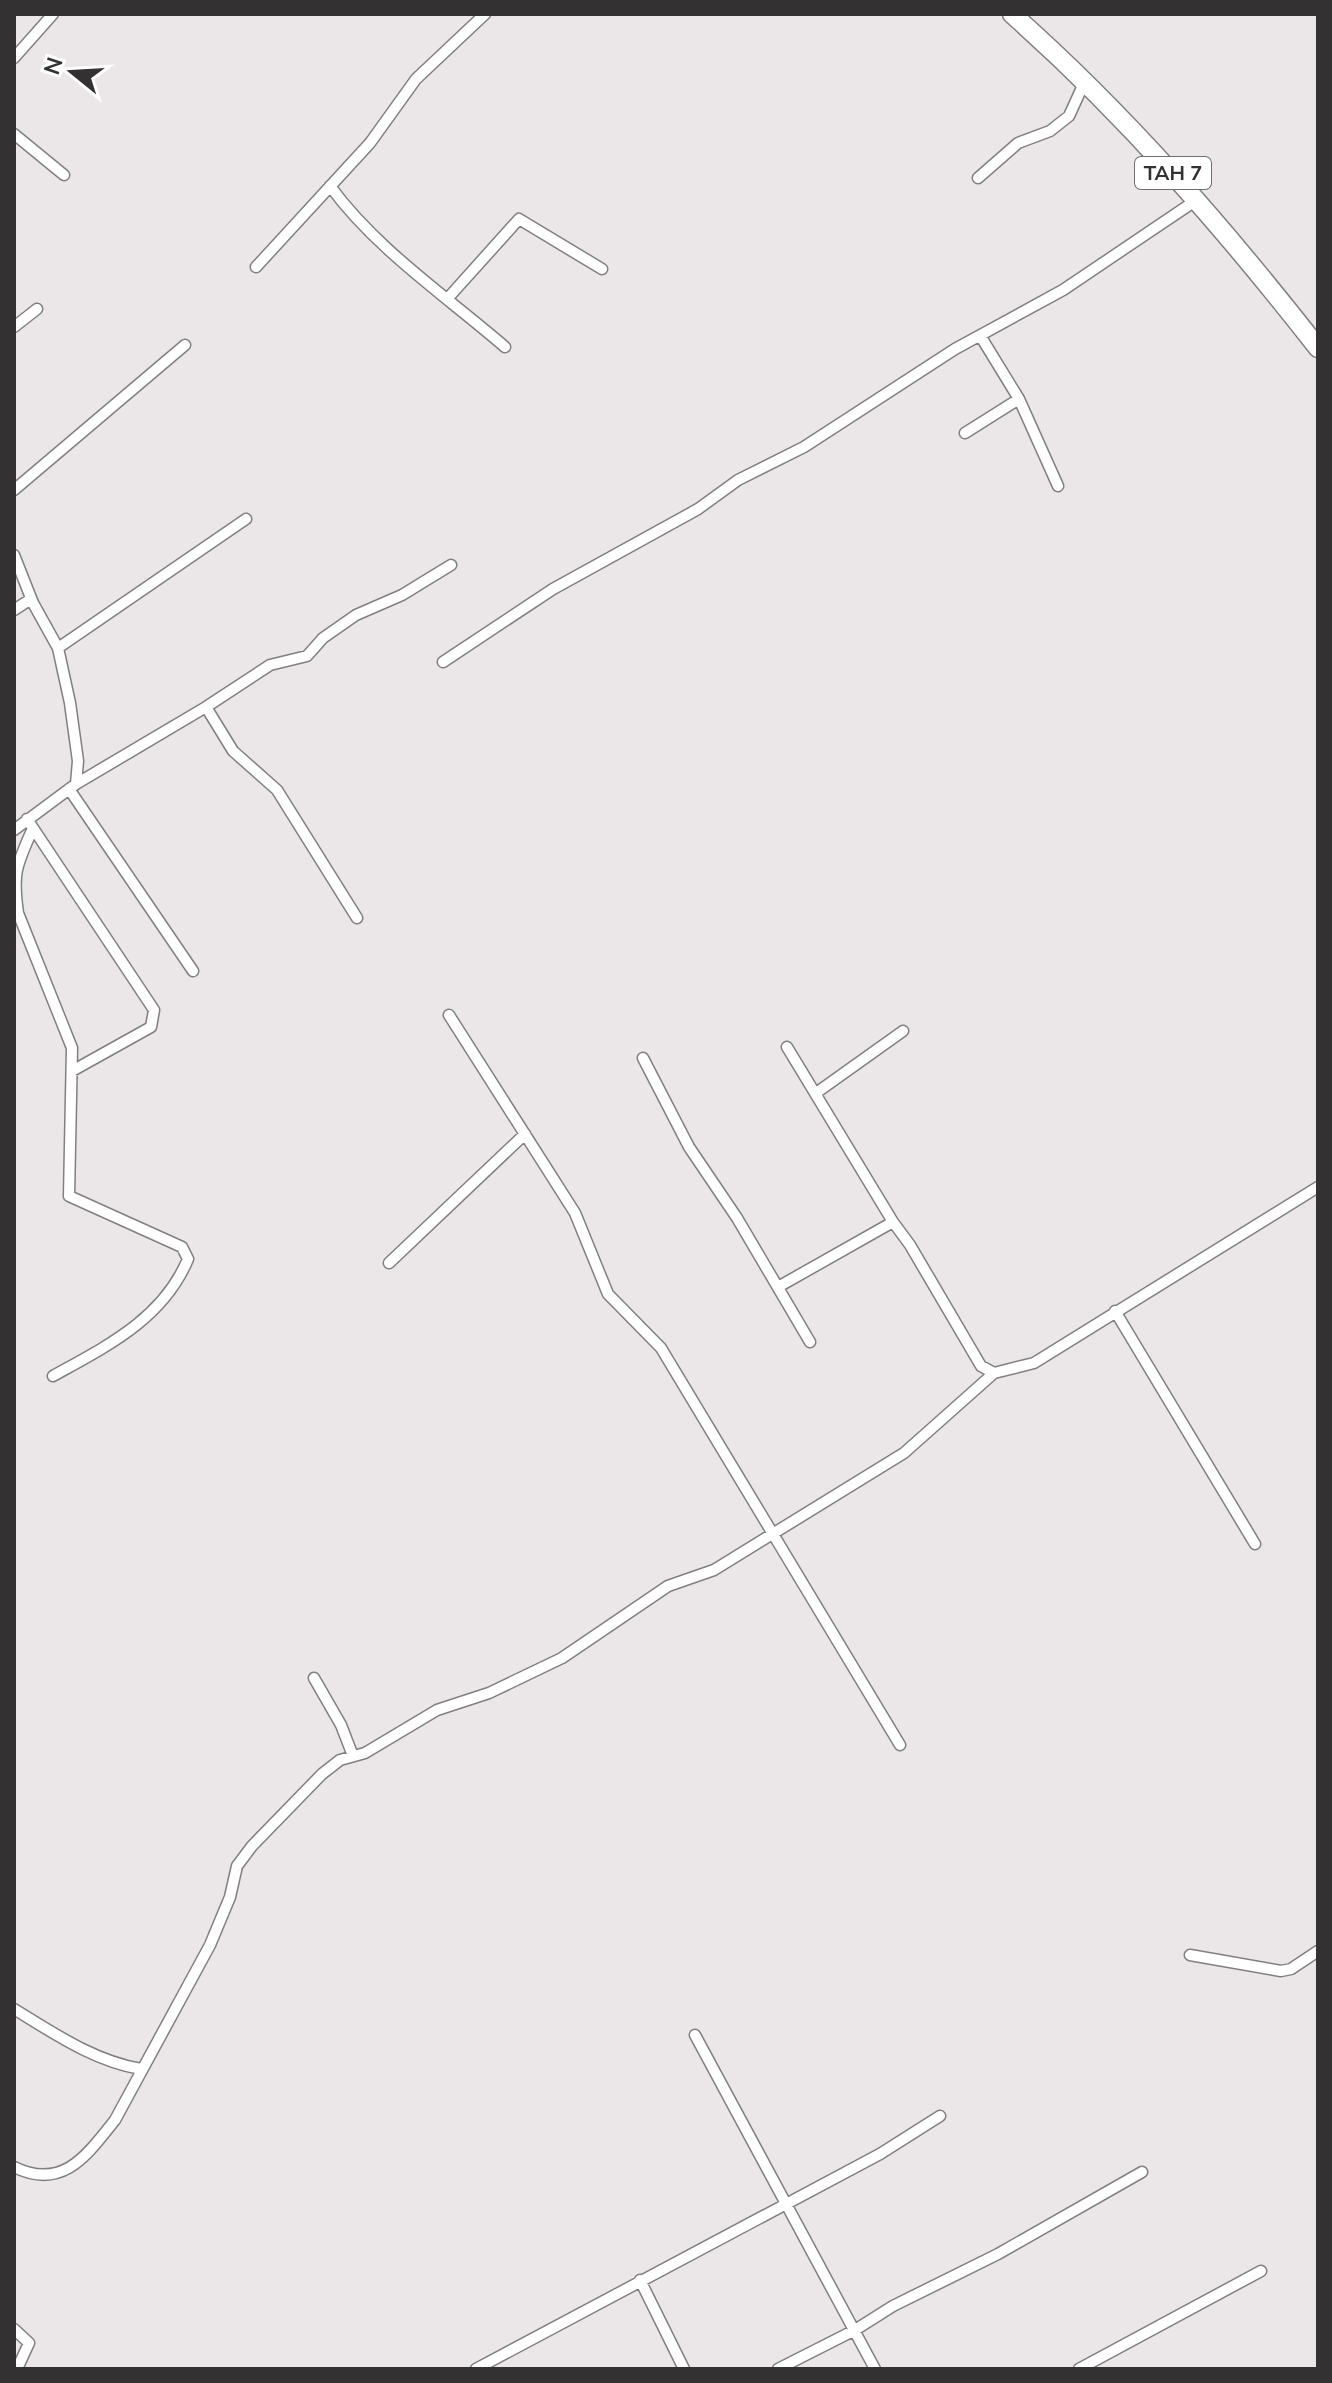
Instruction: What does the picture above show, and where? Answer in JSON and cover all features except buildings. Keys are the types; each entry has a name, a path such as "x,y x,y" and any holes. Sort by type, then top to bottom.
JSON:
{"highway":[{"name":"TAH 7","path":"1012,14 1086,80 1198,199 1318,348"}],"street":[{"path":"14,58 53,14"},
{"path":"256,267 370,143 416,79 485,14"},
{"path":"978,178 1018,143 1050,131 1069,116 1086,80"},
{"path":"14,134 64,175"},
{"path":"330,186 347,208 505,347"},
{"path":"443,662 553,589 675,522 738,480 804,447 955,349 1063,290 1198,199"},
{"path":"448,298 519,219 602,269"},
{"path":"14,327 37,309"},
{"path":"981,337 1019,399 1058,486"},
{"path":"14,490 185,345"},
{"path":"965,433 1019,399"},
{"path":"58,648 246,519"},
{"path":"14,555 31,599 58,648 78,761 72,786 193,971"},
{"path":"14,830 30,824 72,786 206,707 270,665 307,656 323,638 356,615 402,595 451,565"},
{"path":"14,610 31,599"},
{"path":"206,707 233,751 277,790 357,918"},
{"path":"30,824 154,1010 151,1027 72,1071"},
{"path":"30,824 14,868 18,913 72,1048 69,1196 182,1247 188,1259 166,1296 126,1336 53,1376"},
{"path":"449,1015 575,1213 608,1294 661,1348 900,1745"},
{"path":"816,1093 903,1031"},
{"path":"787,1047 893,1222 917,1256 981,1366 994,1373"},
{"path":"643,1058 689,1147 810,1342"},
{"path":"389,1263 525,1134"},
{"path":"14,2167 48,2177 85,2156 115,2120 210,1945 230,1897 237,1866 322,1774 340,1760 365,1753 437,1710 489,1693 562,1658 668,1586 714,1570 773,1536 904,1453 994,1373 1034,1363 1318,1187"},
{"path":"778,1287 893,1222"},
{"path":"1115,1311 1255,1544"},
{"path":"314,1678 341,1725 353,1756"},
{"path":"1190,1955 1281,1971 1291,1969 1318,1951"},
{"path":"14,2009 77,2047 118,2065 141,2069"},
{"path":"695,2035 875,2369"},
{"path":"476,2369 491,2366 640,2280 880,2154 940,2116"},
{"path":"778,2369 855,2330 893,2306 998,2254 1142,2172"},
{"path":"1079,2369 1261,2271"},
{"path":"640,2280 684,2369"},
{"path":"14,2329 29,2343 17,2369"}]}
